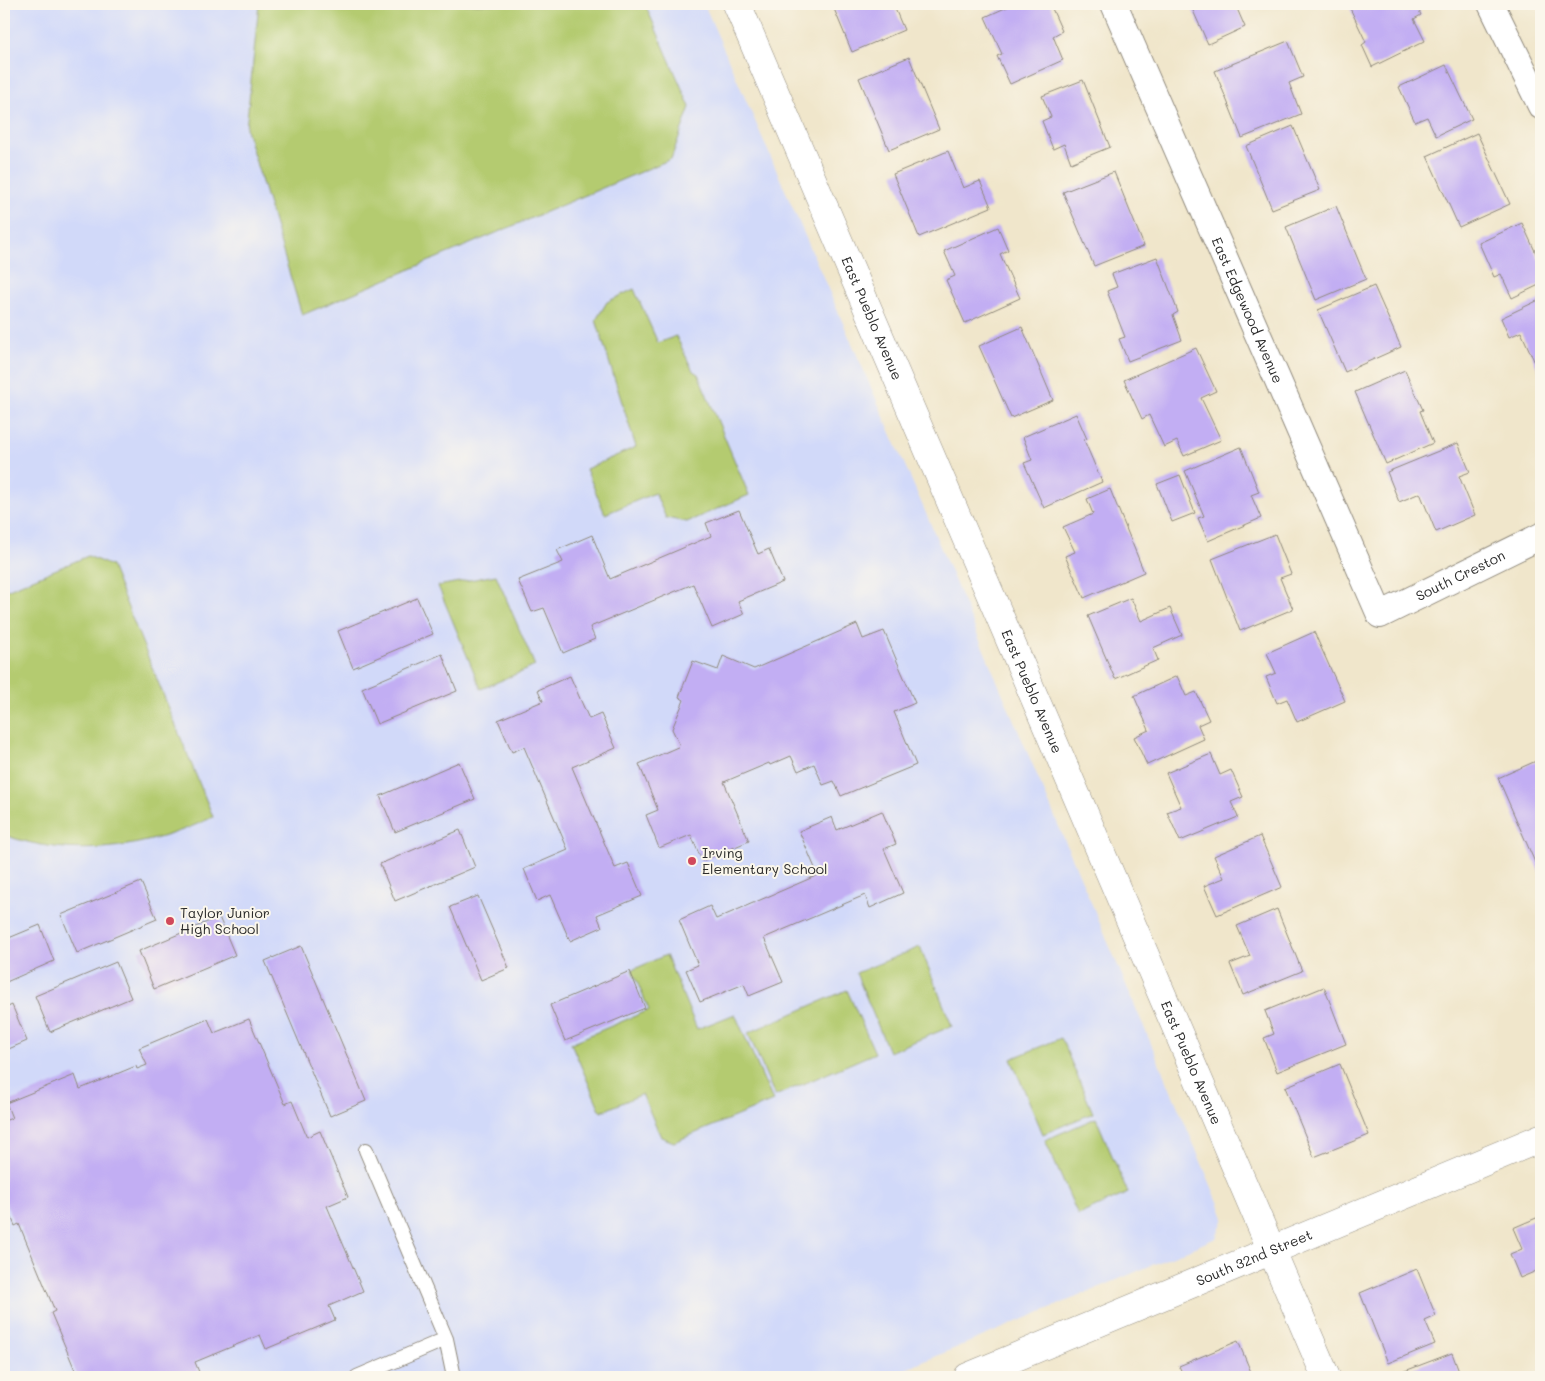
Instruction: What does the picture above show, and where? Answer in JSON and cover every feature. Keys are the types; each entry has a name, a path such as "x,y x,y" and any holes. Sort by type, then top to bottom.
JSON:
{"street":[{"name":"East Pueblo Avenue","path":"738,4 1326,1377"},
{"name":"East Edgewood Avenue","path":"1114,4 1380,616"},
{"path":"1491,4 1541,106"},
{"name":"South Creston","path":"1380,616 1541,536"},
{"name":"South 32nd Street","path":"969,1377 1541,1138"}],"lane":[{"path":"366,1150 446,1339 454,1377"},
{"path":"357,1377 446,1339"}],"shaded area":[{"path":"4,4 704,4 928,518 1219,1204 1224,1218 1216,1238 887,1377 4,1377"}],"green space":[{"path":"259,4 645,4 690,107 671,159 302,315 246,129"},
{"path":"634,289 658,343 676,336 693,371 698,374 749,495 687,522 666,518 655,493 605,514 586,469 636,447 596,320 607,302"},
{"path":"88,556 111,566 213,817 162,837 110,847 83,849 30,843 4,835 4,591"},
{"path":"496,575 535,666 481,689 438,586"},
{"path":"920,947 952,1026 889,1052 856,973"},
{"path":"666,955 697,1029 735,1014 773,1101 674,1142 661,1137 642,1094 601,1112 571,1043 649,1010 632,970"},
{"path":"847,990 875,1053 775,1096 748,1033"},
{"path":"1061,1038 1093,1113 1043,1134 1011,1059"},
{"path":"1096,1118 1128,1193 1078,1215 1045,1140"}],"building":[{"path":"832,4 893,4 904,30 852,52"},
{"path":"1014,4 1050,4 1062,31 1053,36 1063,60 1010,84 997,56 1002,54 985,17"},
{"path":"1190,4 1235,4 1245,27 1208,44"},
{"path":"1348,4 1416,4 1421,15 1414,19 1425,41 1372,67 1362,45 1366,42"},
{"path":"1288,41 1303,77 1289,83 1301,114 1242,138 1215,71"},
{"path":"909,57 939,129 889,150 859,78"},
{"path":"1446,65 1472,119 1436,136 1427,117 1415,122 1399,87"},
{"path":"1083,80 1110,147 1071,163 1064,144 1053,149 1042,121 1051,117 1042,96"},
{"path":"1293,126 1320,190 1272,209 1246,146"},
{"path":"1477,133 1510,204 1459,227 1427,156"},
{"path":"948,151 963,188 980,181 991,207 919,237 893,174"},
{"path":"1114,172 1144,246 1094,266 1063,192"},
{"path":"1336,206 1366,279 1316,300 1286,227"},
{"path":"1522,223 1541,264 1541,284 1512,298 1501,274 1494,277 1479,243"},
{"path":"998,227 1008,250 1000,254 1020,298 965,323 946,280 955,276 944,251"},
{"path":"1157,257 1178,312 1173,315 1182,340 1128,361 1119,339 1125,337 1107,291 1117,287 1112,274"},
{"path":"1374,286 1401,347 1345,372 1318,310"},
{"path":"1541,299 1541,376 1521,332 1509,337 1501,318"},
{"path":"1022,327 1053,400 1011,418 979,346"},
{"path":"1196,348 1216,391 1201,398 1221,440 1184,456 1177,441 1164,447 1149,415 1142,419 1124,380"},
{"path":"1405,370 1423,410 1420,411 1433,443 1386,464 1355,392"},
{"path":"1076,414 1087,439 1084,440 1102,482 1044,508 1024,463 1032,460 1023,437"},
{"path":"1458,443 1470,472 1459,476 1475,515 1436,532 1420,493 1399,502 1387,472"},
{"path":"1241,447 1259,492 1251,495 1261,518 1208,541 1198,518 1204,516 1185,471"},
{"path":"1180,475 1195,513 1172,522 1157,484"},
{"path":"1110,489 1144,572 1084,598 1065,556 1075,552 1063,527 1093,514 1087,499"},
{"path":"739,510 758,554 769,549 783,582 738,601 744,614 712,628 693,584 590,627 595,639 563,653 544,608 532,612 518,580 563,562 557,550 592,535 610,579 711,536 706,523"},
{"path":"1275,534 1291,574 1280,578 1293,609 1240,631 1212,559"},
{"path":"417,598 433,634 353,668 338,631"},
{"path":"1131,598 1141,621 1170,608 1182,635 1153,648 1158,660 1115,679 1088,616"},
{"path":"857,624 863,639 884,631 915,703 894,712 916,765 841,796 834,781 823,785 814,764 798,771 791,756 770,765 769,763 724,782 749,841 702,861 691,835 659,848 646,815 658,810 639,764 680,746 672,729 684,700 679,697 693,661 718,670 723,656 754,669"},
{"path":"1314,632 1345,701 1297,722 1287,699 1277,703 1266,677 1276,673 1267,653"},
{"path":"442,654 457,691 377,724 362,688"},
{"path":"570,676 589,719 601,714 616,748 572,767 615,868 628,863 642,896 597,915 602,927 570,941 550,895 537,901 524,869 568,850 524,747 512,752 498,720 543,701 538,690"},
{"path":"1177,676 1186,696 1196,692 1209,720 1198,725 1204,739 1147,765 1134,737 1149,730 1134,696"},
{"path":"1211,754 1220,775 1231,770 1243,797 1231,802 1238,817 1180,841 1167,812 1181,807 1166,773"},
{"path":"1536,761 1541,772 1541,876 1498,778"},
{"path":"459,762 475,799 395,832 380,796"},
{"path":"882,811 896,844 884,849 903,893 870,908 865,895 764,938 783,982 749,996 744,984 700,1002 686,970 698,965 679,920 710,906 716,919 818,875 799,831 832,817 837,830"},
{"path":"460,830 475,867 395,901 380,864"},
{"path":"1260,836 1282,887 1217,915 1204,886 1224,878 1214,856"},
{"path":"141,882 157,919 77,953 61,915"},
{"path":"478,896 509,968 481,980 450,907"},
{"path":"1277,909 1302,971 1243,995 1230,964 1250,956 1237,926"},
{"path":"219,917 235,955 154,989 139,951"},
{"path":"40,925 54,961 4,983 4,940"},
{"path":"301,946 366,1101 330,1116 265,961"},
{"path":"116,962 131,998 50,1032 35,996"},
{"path":"630,971 645,1008 565,1041 550,1005"},
{"path":"1324,987 1346,1044 1277,1072 1264,1038 1274,1034 1265,1011"},
{"path":"12,1005 27,1041 4,1051 4,1009"},
{"path":"208,1019 214,1033 249,1019 285,1104 292,1101 307,1137 320,1131 348,1197 327,1206 363,1291 329,1306 335,1320 266,1349 260,1335 195,1362 201,1377 78,1377 51,1313 55,1311 19,1224 15,1226 4,1199 4,1121 12,1118 6,1103 75,1075 80,1089 136,1066 137,1069 147,1065 139,1048"},
{"path":"1340,1064 1369,1135 1314,1157 1285,1087"},
{"path":"1541,1216 1541,1269 1520,1278 1510,1254 1522,1249 1513,1228"},
{"path":"1417,1269 1436,1316 1425,1321 1435,1344 1388,1363 1360,1293"},
{"path":"1238,1341 1253,1377 1184,1377 1179,1366"},
{"path":"1452,1353 1461,1377 1398,1377 1397,1374"}],"place":[{"name":"Irving Elementary School","path":"692,861"},
{"name":"Taylor Junior High School","path":"170,921"}]}
